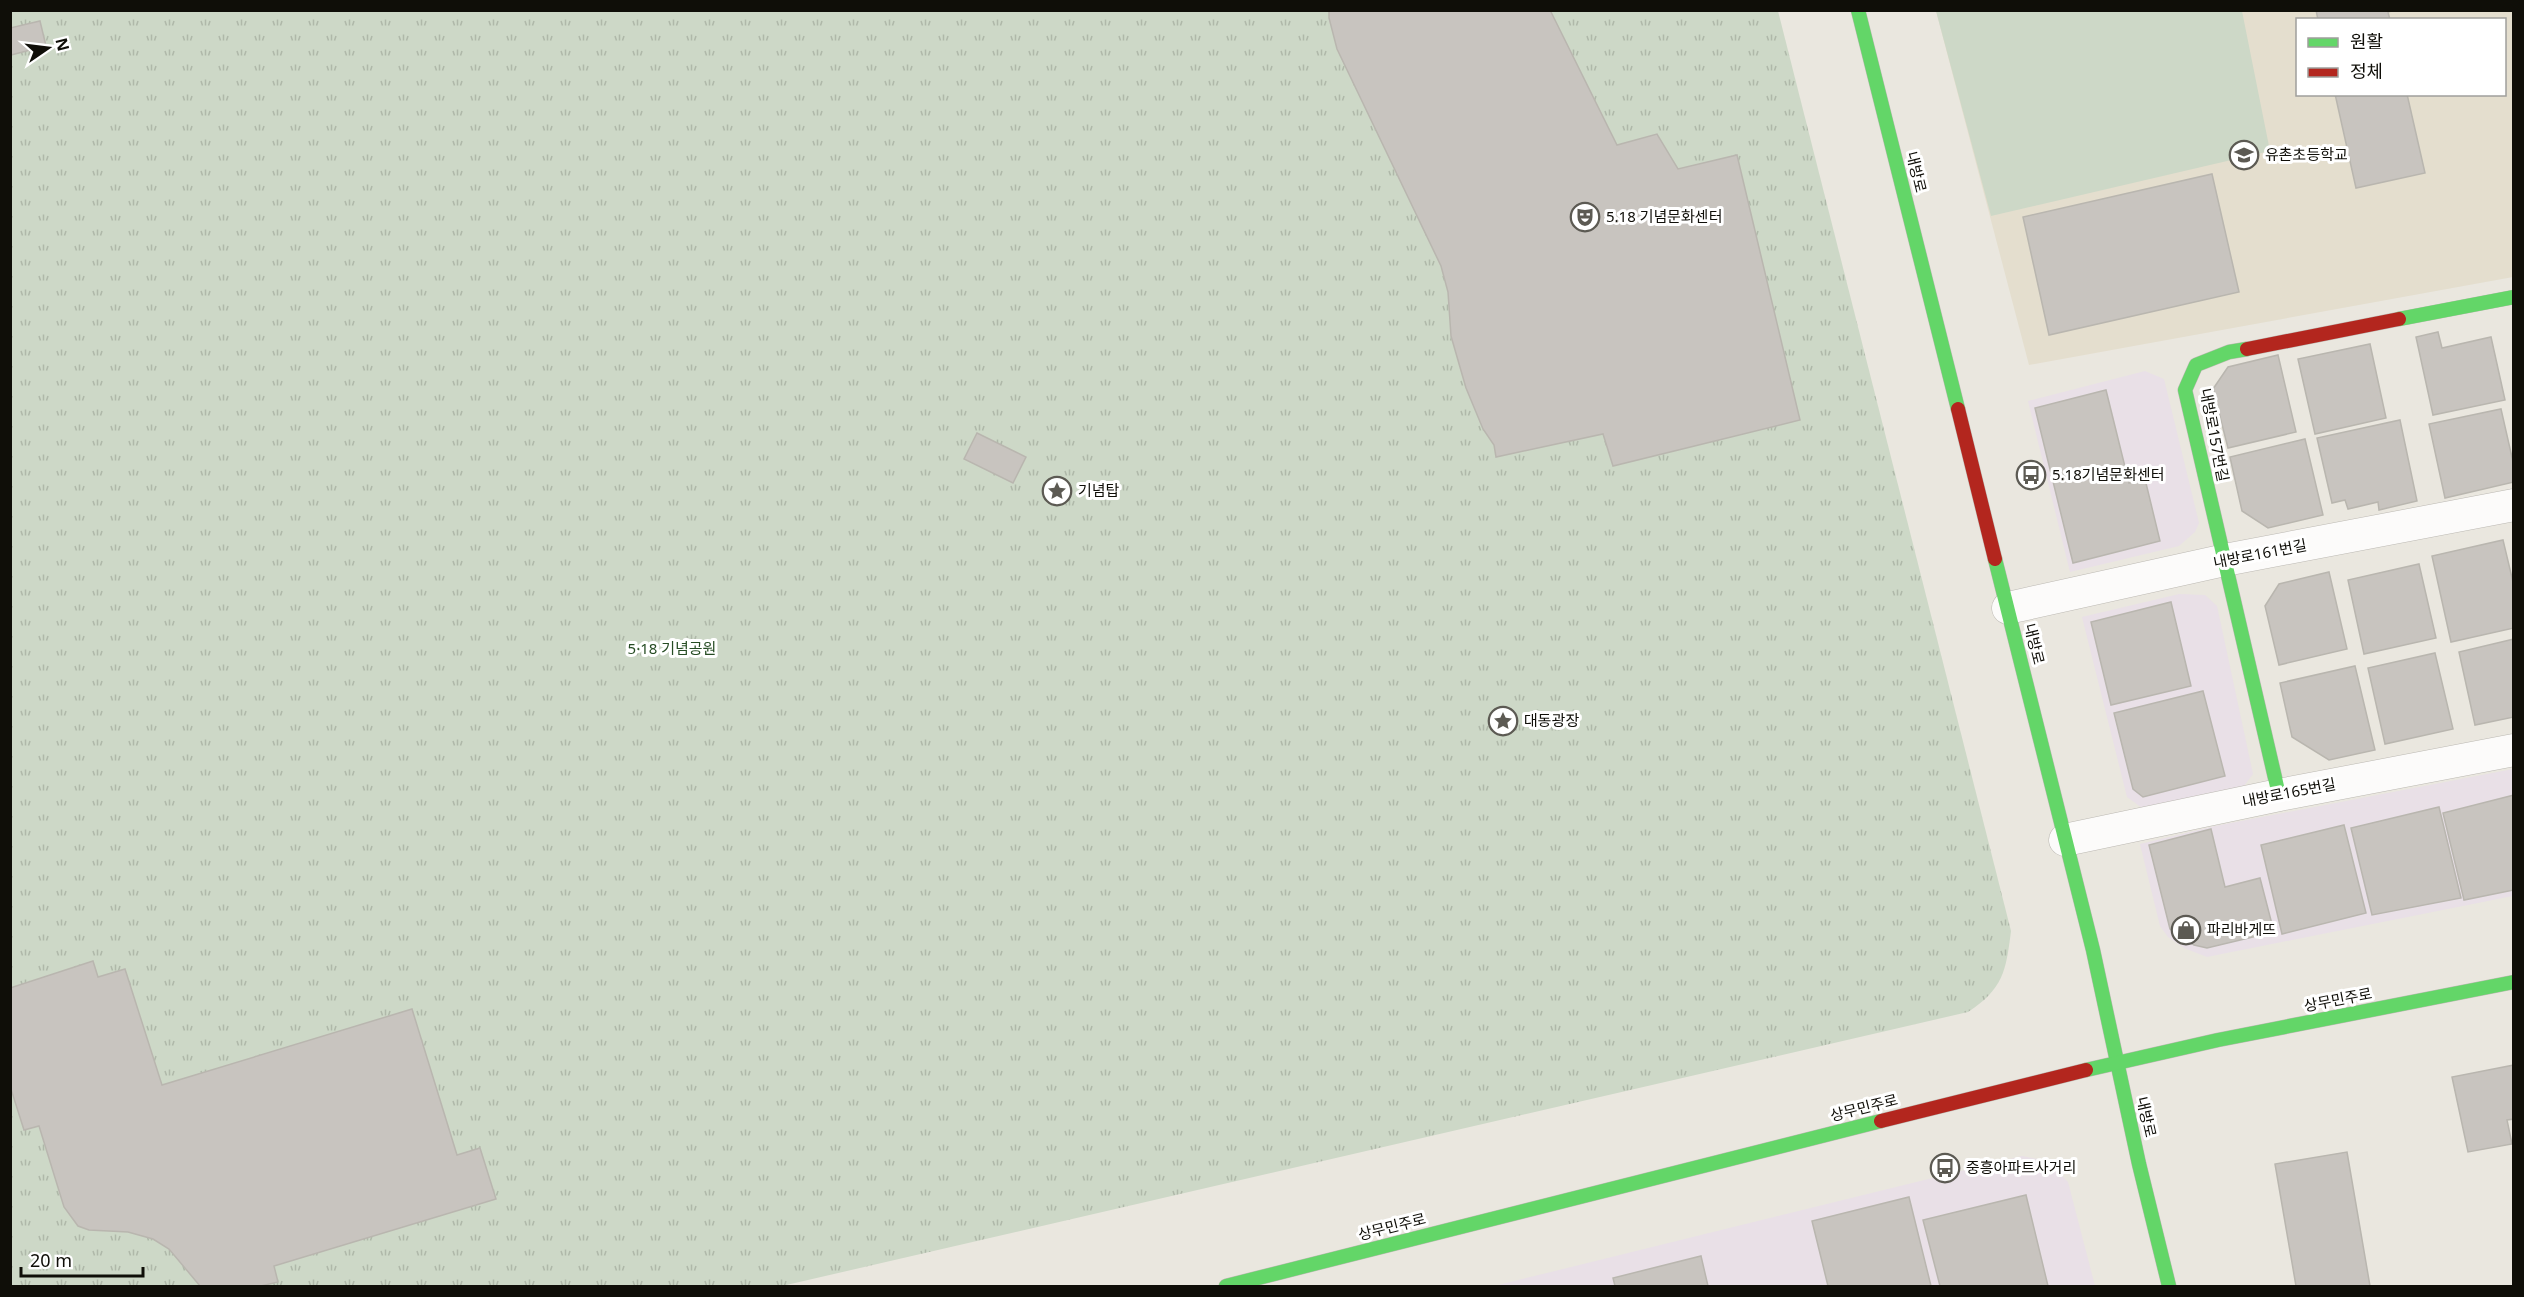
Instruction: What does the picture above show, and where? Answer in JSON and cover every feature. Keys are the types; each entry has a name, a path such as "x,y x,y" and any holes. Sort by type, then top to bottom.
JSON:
{"street":[{"name":"내방로","path":"1858,10 2093,950 2169,1287"},
{"name":"내방로157번길","path":"2279,795 2185,390 2196,365 2229,352 2514,297"},
{"name":"내방로161번길","path":"2008,608 2225,560 2514,505"},
{"name":"내방로165번길","path":"2065,840 2279,795 2514,750"},
{"name":"상무민주로","path":"1226,1287 2117,1063 2218,1040 2514,982"}],"shaded area":[{"name":"유촌초등학교","path":"1936,11 2513,11 2513,277 2029,365"},
{"path":"2145,371 2164,379 2199,523 2195,532 2179,546 2070,572 2028,401"},
{"path":"2179,594 2205,595 2217,606 2253,774 2244,786 2145,810 2127,797 2082,617"},
{"path":"2513,769 2513,896 2207,957 2184,948 2168,937 2160,926 2140,844 2215,826"},
{"path":"2022,1156 2048,1161 2068,1182 2095,1286 1494,1286"}],"green space":[{"name":"5·18 기념공원","path":"10,11 1778,11 2011,931 2001,978 1989,995 1968,1012 782,1286 11,1286"},
{"path":"1936,11 2242,11 2270,151 1991,216"}],"building":[{"name":"5.18 기념문화센터","path":"1329,10 1550,10 1617,145 1657,134 1678,169 1737,155 1800,420 1613,466 1603,434 1496,457 1494,445 1483,429 1466,388 1451,336 1448,292 1441,266 1337,49"},
{"path":"2316,10 2395,10 2388,12 2390,18 2318,18"},
{"path":"40,21 46,46 11,55 10,28"},
{"path":"2335,96 2407,96 2425,173 2356,188"},
{"path":"2212,174 2239,292 2049,335 2023,217"},
{"path":"2438,332 2442,348 2491,337 2505,400 2433,415 2416,337"},
{"path":"2370,344 2386,418 2315,434 2298,359"},
{"path":"2278,355 2296,432 2228,448 2213,389 2228,367"},
{"path":"2106,390 2129,483 2145,479 2160,541 2073,563 2035,408"},
{"path":"2501,409 2514,466 2514,482 2445,498 2429,424"},
{"path":"2400,420 2417,501 2379,510 2378,502 2348,509 2345,500 2332,503 2317,438"},
{"path":"977,433 1026,457 1013,483 964,459"},
{"path":"2305,439 2323,515 2268,528 2242,511 2230,457"},
{"path":"2503,540 2514,586 2514,628 2451,642 2432,556"},
{"path":"2419,564 2436,638 2364,654 2348,580"},
{"path":"2329,572 2347,649 2279,665 2265,606 2279,584"},
{"path":"2171,602 2191,686 2111,705 2091,622"},
{"path":"2514,639 2514,717 2475,725 2459,652"},
{"path":"2435,653 2453,729 2385,744 2368,668"},
{"path":"2355,666 2375,750 2329,760 2292,737 2280,683"},
{"path":"2203,691 2225,776 2143,797 2133,789 2114,713"},
{"path":"2514,795 2514,890 2464,900 2443,813"},
{"path":"2439,807 2461,898 2372,915 2351,828"},
{"path":"2344,825 2366,913 2282,934 2261,845"},
{"path":"2211,829 2225,887 2260,878 2274,932 2207,948 2194,945 2170,929 2149,845"},
{"path":"93,961 98,977 125,969 162,1085 412,1009 457,1155 480,1148 496,1199 274,1266 278,1282 261,1286 200,1286 169,1249 153,1239 128,1232 89,1230 78,1226 64,1207 39,1126 24,1130 10,1086 10,988"},
{"path":"2514,1065 2514,1119 2507,1120 2512,1144 2468,1152 2452,1077"},
{"path":"2347,1152 2370,1286 2296,1286 2275,1164"},
{"path":"2026,1195 2048,1286 1940,1286 1923,1220"},
{"path":"1909,1197 1931,1286 1828,1286 1812,1221"},
{"path":"1701,1256 1708,1286 1615,1286 1613,1278"}],"traffic: fast":[{"path":"1858,10 1958,409"},
{"path":"2399,319 2514,297"},
{"path":"2247,349 2229,352 2196,365 2185,390 2279,795"},
{"path":"1995,559 2093,950 2139,1164 2169,1286"},
{"path":"2086,1070 2218,1040 2514,982"},
{"path":"1226,1286 1881,1121"}],"traffic: jam":[{"path":"2247,349 2399,319"},
{"path":"1958,409 1995,559"},
{"path":"1881,1121 2086,1070"}],"place":[{"name":"유촌초등학교","path":"2244,155"},
{"name":"5.18 기념문화센터","path":"1585,217"},
{"name":"5.18기념문화센터","path":"2031,475"},
{"name":"기념탑","path":"1057,491"},
{"name":"대동광장","path":"1503,721"},
{"name":"파리바게뜨","path":"2186,930"},
{"name":"중흥아파트사거리","path":"1945,1168"}]}
